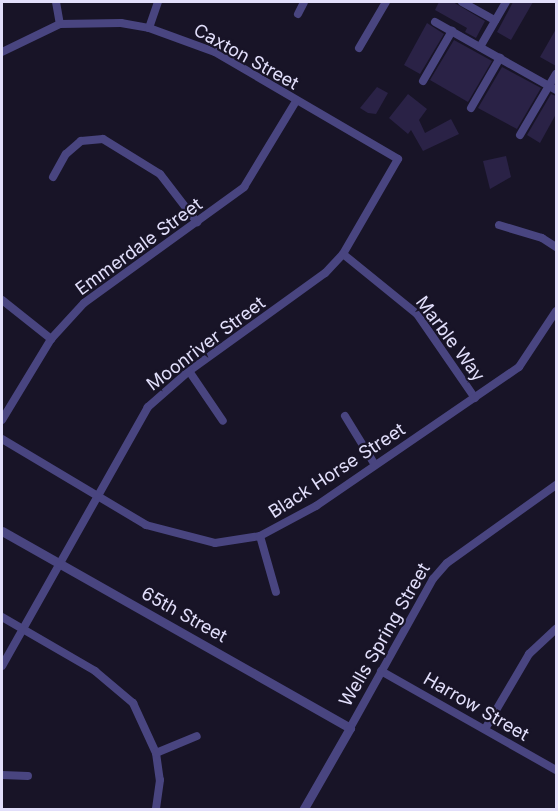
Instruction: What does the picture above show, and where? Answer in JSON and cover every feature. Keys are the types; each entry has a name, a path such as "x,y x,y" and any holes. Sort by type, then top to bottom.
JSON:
{"street":[{"path":"56,2 60,24"},
{"path":"149,28 158,2"},
{"path":"298,14 304,2"},
{"path":"359,48 386,2"},
{"path":"462,2 495,20"},
{"path":"480,47 506,2"},
{"path":"435,22 553,88"},
{"name":"Caxton Street","path":"2,52 60,24 121,23 149,28 215,52 398,159"},
{"path":"423,81 452,31"},
{"path":"471,108 500,58"},
{"path":"520,135 553,88 556,74"},
{"name":"Emmerdale Street","path":"2,420 51,339 101,288 244,187 296,101"},
{"path":"53,177 66,154 81,141 103,139 160,174 197,222"},
{"name":"Moonriver Street","path":"2,666 148,407 189,371 300,294 343,254 398,159"},
{"path":"499,225 542,238 556,247"},
{"name":"Marble Way","path":"343,254 417,314 475,398"},
{"path":"2,300 51,339"},
{"name":"Black Horse Street","path":"2,439 146,525 179,536 215,543 260,536 285,527 519,367 556,311"},
{"path":"189,371 223,421"},
{"path":"345,416 375,465"},
{"name":"Wells Spring Street","path":"303,810 433,579 447,563 556,485"},
{"name":"65th Street","path":"2,531 350,728"},
{"path":"260,536 276,591"},
{"path":"2,617 118,687 146,725 156,753 160,780 156,810"},
{"path":"485,729 529,654 556,629"},
{"name":"Harrow Street","path":"381,671 556,770"},
{"path":"156,753 198,736"},
{"path":"2,775 28,776"}],"building":[{"path":"439,2 453,2 485,21 476,38 465,32 467,28 435,10"},
{"path":"513,2 533,2 511,40 497,32"},
{"path":"427,23 444,34 420,74 404,65"},
{"path":"556,29 556,66 540,57"},
{"path":"454,40 492,61 468,102 430,80"},
{"path":"502,67 541,88 517,129 478,108"},
{"path":"377,87 388,93 376,114 368,113 360,108"},
{"path":"408,94 427,109 419,120 425,133 451,119 459,134 423,151 411,130 408,134 389,118"},
{"path":"551,94 556,96 556,114 540,143 527,135"},
{"path":"506,156 511,177 490,189 483,161"}]}
